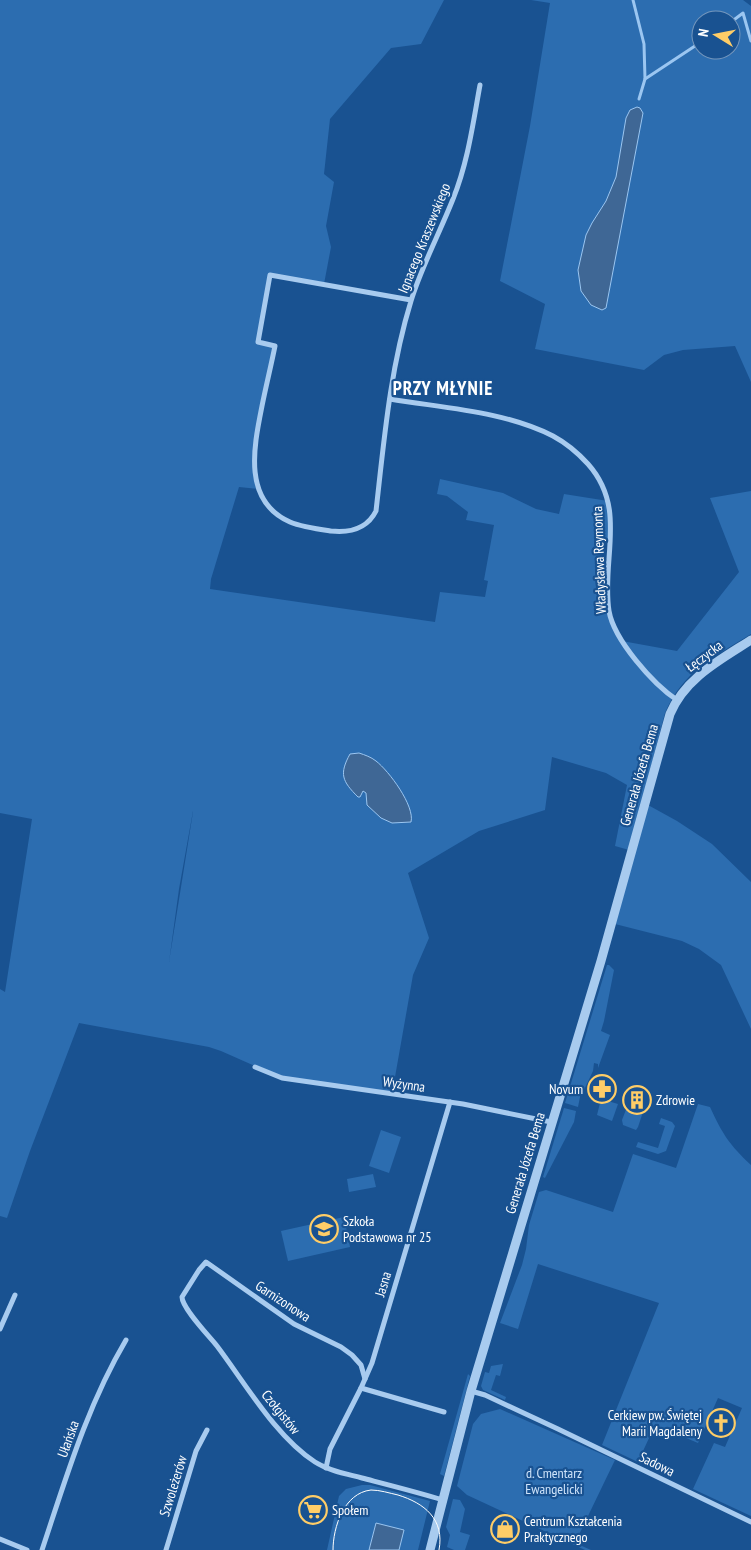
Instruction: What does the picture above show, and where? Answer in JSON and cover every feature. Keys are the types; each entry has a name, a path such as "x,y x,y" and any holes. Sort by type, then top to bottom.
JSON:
{"street":[{"name":"Ignacego Kraszewskiego","path":"411,300 270,275 258,342 275,346 258,427 254,466 259,490 266,502 277,514 289,522 316,529 346,532 369,522 376,511 390,399 399,349 411,300 454,198 462,172 472,132 480,84"},
{"name":"Władysława Reymonta","path":"390,399 474,413 528,426 560,440 585,461 601,482 610,509 609,604 612,622 630,653 677,700"},
{"name":"Łęczycka","path":"677,700 695,679 708,668 751,640"},
{"name":"Generała Józefa Bema","path":"430,1550 471,1391 614,914 661,741 677,700"},
{"name":"Wyżynna","path":"255,1067 282,1078 450,1102 552,1122"},
{"name":"Jasna","path":"326,1468 330,1449 366,1379 450,1102"},
{"name":"Garnizonowa","path":"206,1262 294,1324 341,1347 361,1365 366,1379"},
{"name":"Czołgistów","path":"206,1262 182,1297 184,1306 282,1433 308,1457 326,1468 444,1500"},
{"path":"0,1329 15,1295"},
{"name":"Ułańska","path":"42,1550 87,1418 108,1370 126,1340"},
{"path":"361,1388 444,1412"},
{"name":"Sadowa","path":"471,1391 485,1395 550,1425 751,1522"},
{"name":"Szwoleżerów","path":"166,1550 193,1459 207,1430"},
{"path":"0,1539 27,1550"}],"green space":[{"path":"0,0 444,0 421,44 391,48 330,119 324,174 334,182 326,226 331,247 324,284 270,275 258,342 275,346 254,454 259,489 239,487 211,579 210,589 435,622 440,592 485,597 488,581 484,580 494,525 466,520 468,512 447,496 437,494 440,479 503,493 536,509 559,514 564,494 608,501 610,542 600,542 600,603 609,604 609,610 622,641 677,651 739,572 710,498 751,491 751,634 701,666 672,698 665,713 629,850 615,846 627,785 606,773 552,757 545,810 479,831 408,873 429,938 413,975 392,1094 282,1078 209,1047 79,1023 30,1151 7,1218 0,1216 0,989 5,992 32,819 0,813","holes":["193,811 169,962 179,889"]},
{"path":"531,0 743,0 751,6 751,382 735,346 683,350 664,355 644,370 535,349 545,304 500,281 530,126 550,3"},
{"path":"648,805 712,844 751,882 751,1029 721,965 699,949 682,941 615,924"},
{"path":"607,965 614,970 601,1031 610,1035 598,1068 598,1064 594,1063 593,1071 583,1092 581,1092 578,1107 565,1103"},
{"path":"601,1099 618,1104 612,1121 597,1115"},
{"path":"698,1104 710,1107 727,1139 751,1165 751,1516 693,1489 714,1443 725,1447 742,1408 718,1398 698,1443 655,1425 638,1462 602,1445 659,1303 538,1264 518,1329 500,1323 522,1265 529,1225 539,1192 546,1190 613,1212 633,1154 676,1168"},
{"path":"627,1107 643,1112 636,1130 623,1125 622,1120"},
{"path":"564,1108 576,1111 574,1122 545,1178 543,1177"},
{"path":"661,1118 672,1122 675,1126 666,1151 658,1154 636,1147 638,1142 658,1148 665,1126 659,1124"},
{"path":"381,1130 401,1137 389,1173 369,1166"},
{"path":"373,1174 376,1187 349,1192 347,1179"},
{"path":"344,1217 350,1247 288,1261 281,1231"},
{"path":"503,1364 500,1376 496,1375 491,1390 506,1397 505,1400 483,1390 481,1386 485,1372 489,1373 491,1366"},
{"path":"468,1374 470,1376 444,1476 440,1474"},
{"name":"d. Cmentarz Ewangelicki","path":"500,1409 615,1460 575,1543 591,1550 585,1550 467,1495 457,1486 473,1424 481,1414"},
{"path":"370,1485 430,1501 418,1550 399,1550 404,1530 376,1523 369,1550 327,1550 339,1496 346,1489"},
{"path":"453,1499 460,1500 465,1509 460,1532 470,1535 465,1550 454,1550 447,1547 450,1535 446,1527"}],"shaded area":[{"path":"637,107 643,113 606,308 602,310 591,305 581,291 578,270 586,235 606,201 616,177 626,118 630,110"},
{"path":"359,753 370,757 388,772 405,798 411,815 411,822 392,823 381,818 367,805 366,793 363,791 360,797 358,797 348,786 344,777 344,767 350,754"},
{"path":"376,1523 404,1530 399,1550 369,1550"}],"waterway":[{"path":"633,0 644,44 645,79"},
{"path":"741,14 743,13 751,41"},
{"path":"639,99 645,79 691,49"}],"tram line":[{"path":"333,1550 335,1531 347,1504 362,1492 371,1490 407,1498 424,1508 436,1521 439,1529 439,1550"}],"place":[{"name":"Novum","path":"602,1089"},
{"name":"Zdrowie","path":"637,1100"},
{"name":"Szkoła Podstawowa nr 25","path":"324,1229"},
{"name":"Cerkiew pw. Świętej Marii Magdaleny","path":"721,1423"},
{"name":"Społem","path":"313,1510"},
{"name":"Centrum Kształcenia Praktycznego","path":"505,1529"}],"district":[{"name":"PRZY MŁYNIE","path":"443,388"}]}
